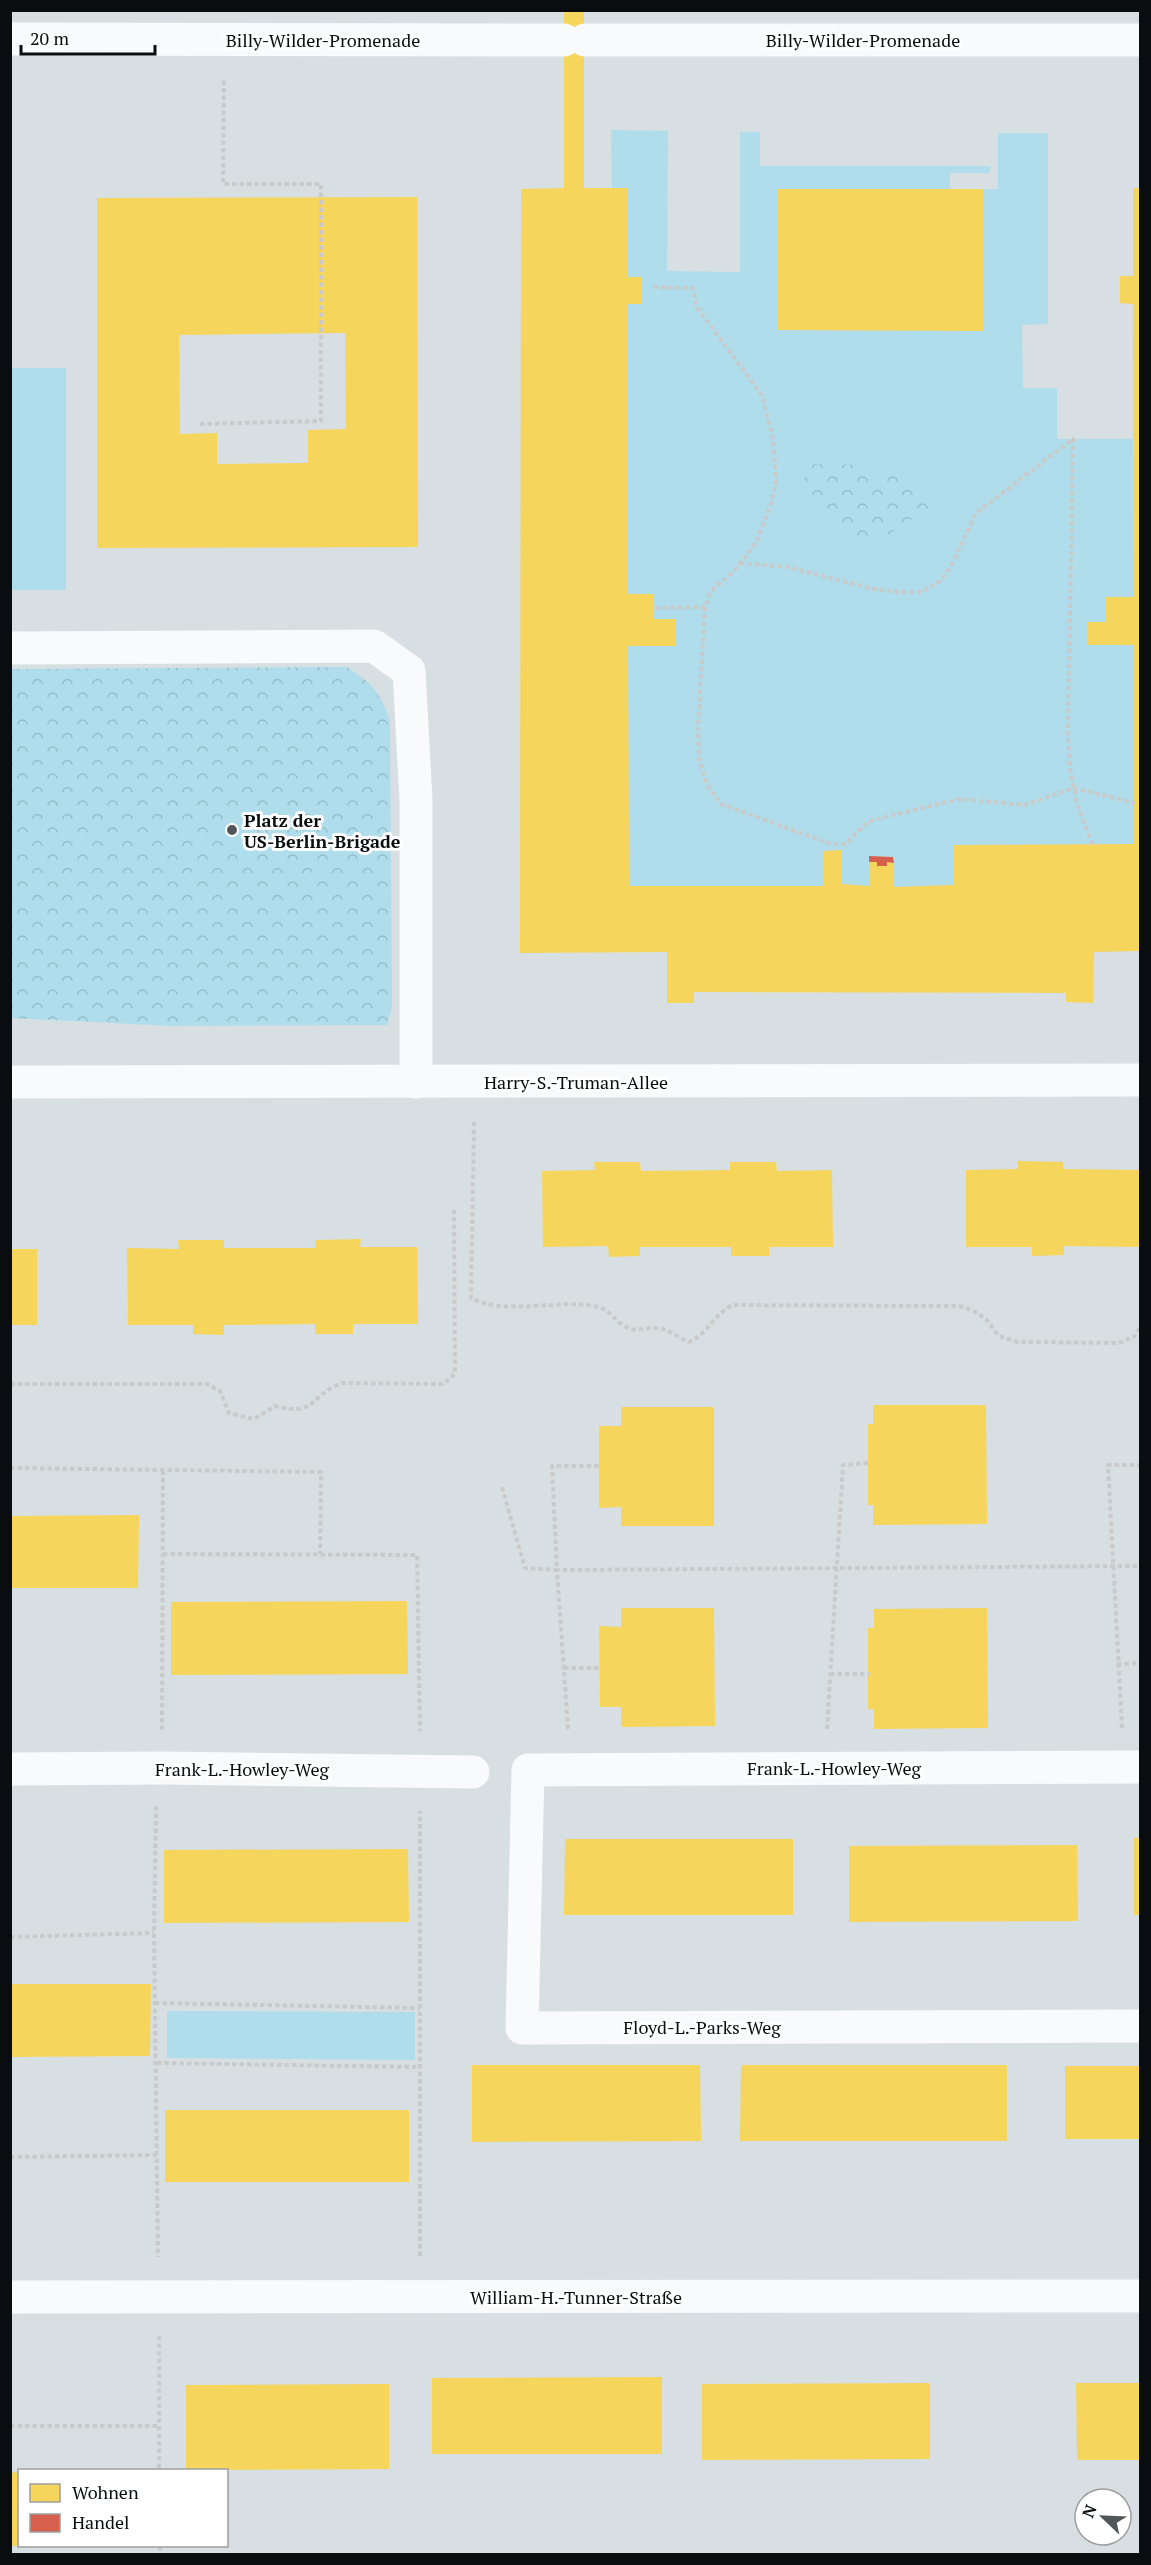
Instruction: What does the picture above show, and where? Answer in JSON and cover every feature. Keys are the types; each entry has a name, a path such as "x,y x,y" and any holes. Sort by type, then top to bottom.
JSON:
{"street":[{"name":"Billy-Wilder-Promenade","path":"10,39 1140,40"},
{"path":"10,648 374,646 409,671 416,800 416,1082"},
{"name":"Harry-S.-Truman-Allee","path":"10,1082 1140,1080"},
{"name":"Frank-L.-Howley-Weg","path":"528,1770 1135,1767"},
{"name":"Frank-L.-Howley-Weg","path":"10,1769 162,1768 473,1772"},
{"name":"Floyd-L.-Parks-Weg","path":"528,1770 522,2028 1140,2026"},
{"name":"William-H.-Tunner-Straße","path":"10,2297 1140,2296"}],"path":[{"path":"200,424 321,421 321,184 223,184 224,40"},
{"path":"653,287 693,288 696,306 761,394 773,438 776,480 772,501 756,543 740,563 711,591 705,608 698,726 699,758 706,783 721,804 831,844 845,844 869,821 959,800 1025,805 1073,788 1134,804"},
{"path":"740,563 787,567 874,589 922,592 940,581 950,568 976,513 1073,439 1068,730 1073,788 1092,844"},
{"path":"655,608 705,608"},
{"path":"475,1082 471,1298 479,1302 528,1307 592,1305 607,1310 623,1326 640,1331 658,1328 689,1342 700,1337 722,1310 733,1305 959,1306 972,1310 986,1319 999,1336 1018,1342 1119,1343 1135,1335 1140,1327"},
{"path":"10,1384 207,1384 220,1391 229,1413 254,1419 275,1406 298,1411 342,1383 443,1384 455,1374 454,1208"},
{"path":"825,1768 843,1465 868,1463"},
{"path":"1135,1767 1120,1717 1108,1465 1140,1465"},
{"path":"570,1769 552,1466 599,1466"},
{"path":"10,1468 321,1472 320,1554"},
{"path":"158,2260 154,1933 156,1804 162,1768 163,1470"},
{"path":"502,1487 525,1568 837,1570 1140,1566"},
{"path":"164,1554 417,1555 420,1770 420,2260"},
{"path":"1117,1664 1140,1663"},
{"path":"564,1668 599,1668"},
{"path":"830,1674 869,1674"},
{"path":"10,1937 154,1933"},
{"path":"155,2003 420,2008"},
{"path":"157,2063 420,2067"},
{"path":"10,2157 158,2155"},
{"path":"159,2335 159,2469"},
{"path":"10,2426 159,2426"}],"green space":[{"path":"611,130 668,131 667,271 740,272 740,132 760,132 760,166 991,166 989,173 950,173 950,189 777,189 777,330 983,331 983,189 998,189 998,133 1048,133 1048,324 1022,325 1023,388 1057,388 1057,439 1133,439 1134,597 1106,597 1106,622 1088,622 1087,645 1134,645 1134,844 954,845 953,885 894,887 893,857 870,856 869,886 842,884 841,850 824,851 824,886 629,886 628,646 675,646 675,619 654,619 654,594 628,594 627,304 640,277 627,277 627,189 612,188"},
{"path":"11,368 66,368 66,590 11,590"},
{"path":"809,464 863,465 927,486 934,505 870,546 849,540 798,497"},
{"name":"Platz der US-Berlin-Brigade","path":"347,667 363,678 379,696 390,721 392,1007 387,1025 172,1026 11,1018 11,669"},
{"path":"167,2011 415,2012 415,2060 167,2058"}],"building: Wohnen":[{"path":"564,10 584,10 584,188 627,188 627,277 641,277 641,304 627,304 628,594 654,594 654,619 675,619 675,646 628,646 629,886 824,886 824,851 841,850 842,884 869,886 869,862 877,862 877,866 887,866 887,862 894,863 894,887 953,885 954,845 1134,844 1134,645 1087,645 1088,622 1106,622 1106,597 1134,597 1133,304 1120,303 1120,276 1133,276 1133,188 1140,188 1140,951 1094,952 1093,1003 1066,1002 1066,993 694,992 694,1003 667,1003 667,952 520,953 521,189 564,188"},
{"path":"777,189 983,189 983,331 777,330"},
{"path":"417,197 418,547 97,548 97,198","holes":["345,333 346,429 308,430 308,463 217,464 217,433 180,434 179,335"]},
{"path":"1018,1161 1063,1162 1063,1169 1140,1170 1140,1247 1064,1246 1064,1255 1032,1256 1032,1247 966,1247 966,1170 1018,1169"},
{"path":"594,1162 640,1162 641,1171 730,1170 730,1162 776,1162 777,1171 832,1170 833,1247 769,1247 769,1256 731,1256 731,1247 640,1247 640,1256 609,1257 608,1246 543,1247 542,1171 595,1170"},
{"path":"361,1239 360,1247 417,1247 418,1324 353,1324 353,1334 315,1334 315,1324 224,1325 224,1335 193,1334 193,1325 128,1325 127,1248 179,1249 178,1240 224,1240 224,1248 316,1248 315,1240"},
{"path":"10,1249 37,1249 37,1325 10,1325"},
{"path":"873,1405 986,1405 987,1524 873,1525 873,1505 868,1505 868,1424 873,1424"},
{"path":"621,1407 714,1407 714,1526 621,1526 621,1507 599,1508 599,1426 621,1426"},
{"path":"139,1515 138,1588 10,1588 10,1516"},
{"path":"407,1601 408,1674 171,1675 171,1602"},
{"path":"621,1608 714,1608 715,1726 621,1727 621,1707 600,1707 599,1626 621,1627"},
{"path":"987,1608 988,1728 874,1729 874,1709 868,1709 868,1628 874,1628 874,1609"},
{"path":"1134,1838 1140,1838 1140,1915 1134,1915"},
{"path":"565,1839 793,1839 793,1915 564,1915"},
{"path":"1077,1845 1078,1921 849,1922 849,1846"},
{"path":"408,1849 409,1922 164,1923 164,1850"},
{"path":"10,1984 151,1984 150,2056 10,2057"},
{"path":"472,2065 700,2065 701,2141 472,2142"},
{"path":"741,2065 1007,2065 1007,2141 740,2141"},
{"path":"1065,2066 1140,2066 1140,2139 1065,2139"},
{"path":"165,2110 409,2110 409,2182 165,2182"},
{"path":"662,2377 662,2454 432,2454 432,2378"},
{"path":"930,2383 930,2459 702,2460 702,2384"},
{"path":"1076,2383 1140,2383 1140,2460 1077,2460"},
{"path":"389,2384 389,2469 186,2469 186,2385"},
{"path":"10,2472 18,2473 18,2546 10,2546"}],"building: Handel":[{"path":"869,856 893,857 894,863 887,862 887,866 877,866 877,862 869,862"}],"place":[{"name":"Platz der US-Berlin-Brigade","path":"232,830"}]}
